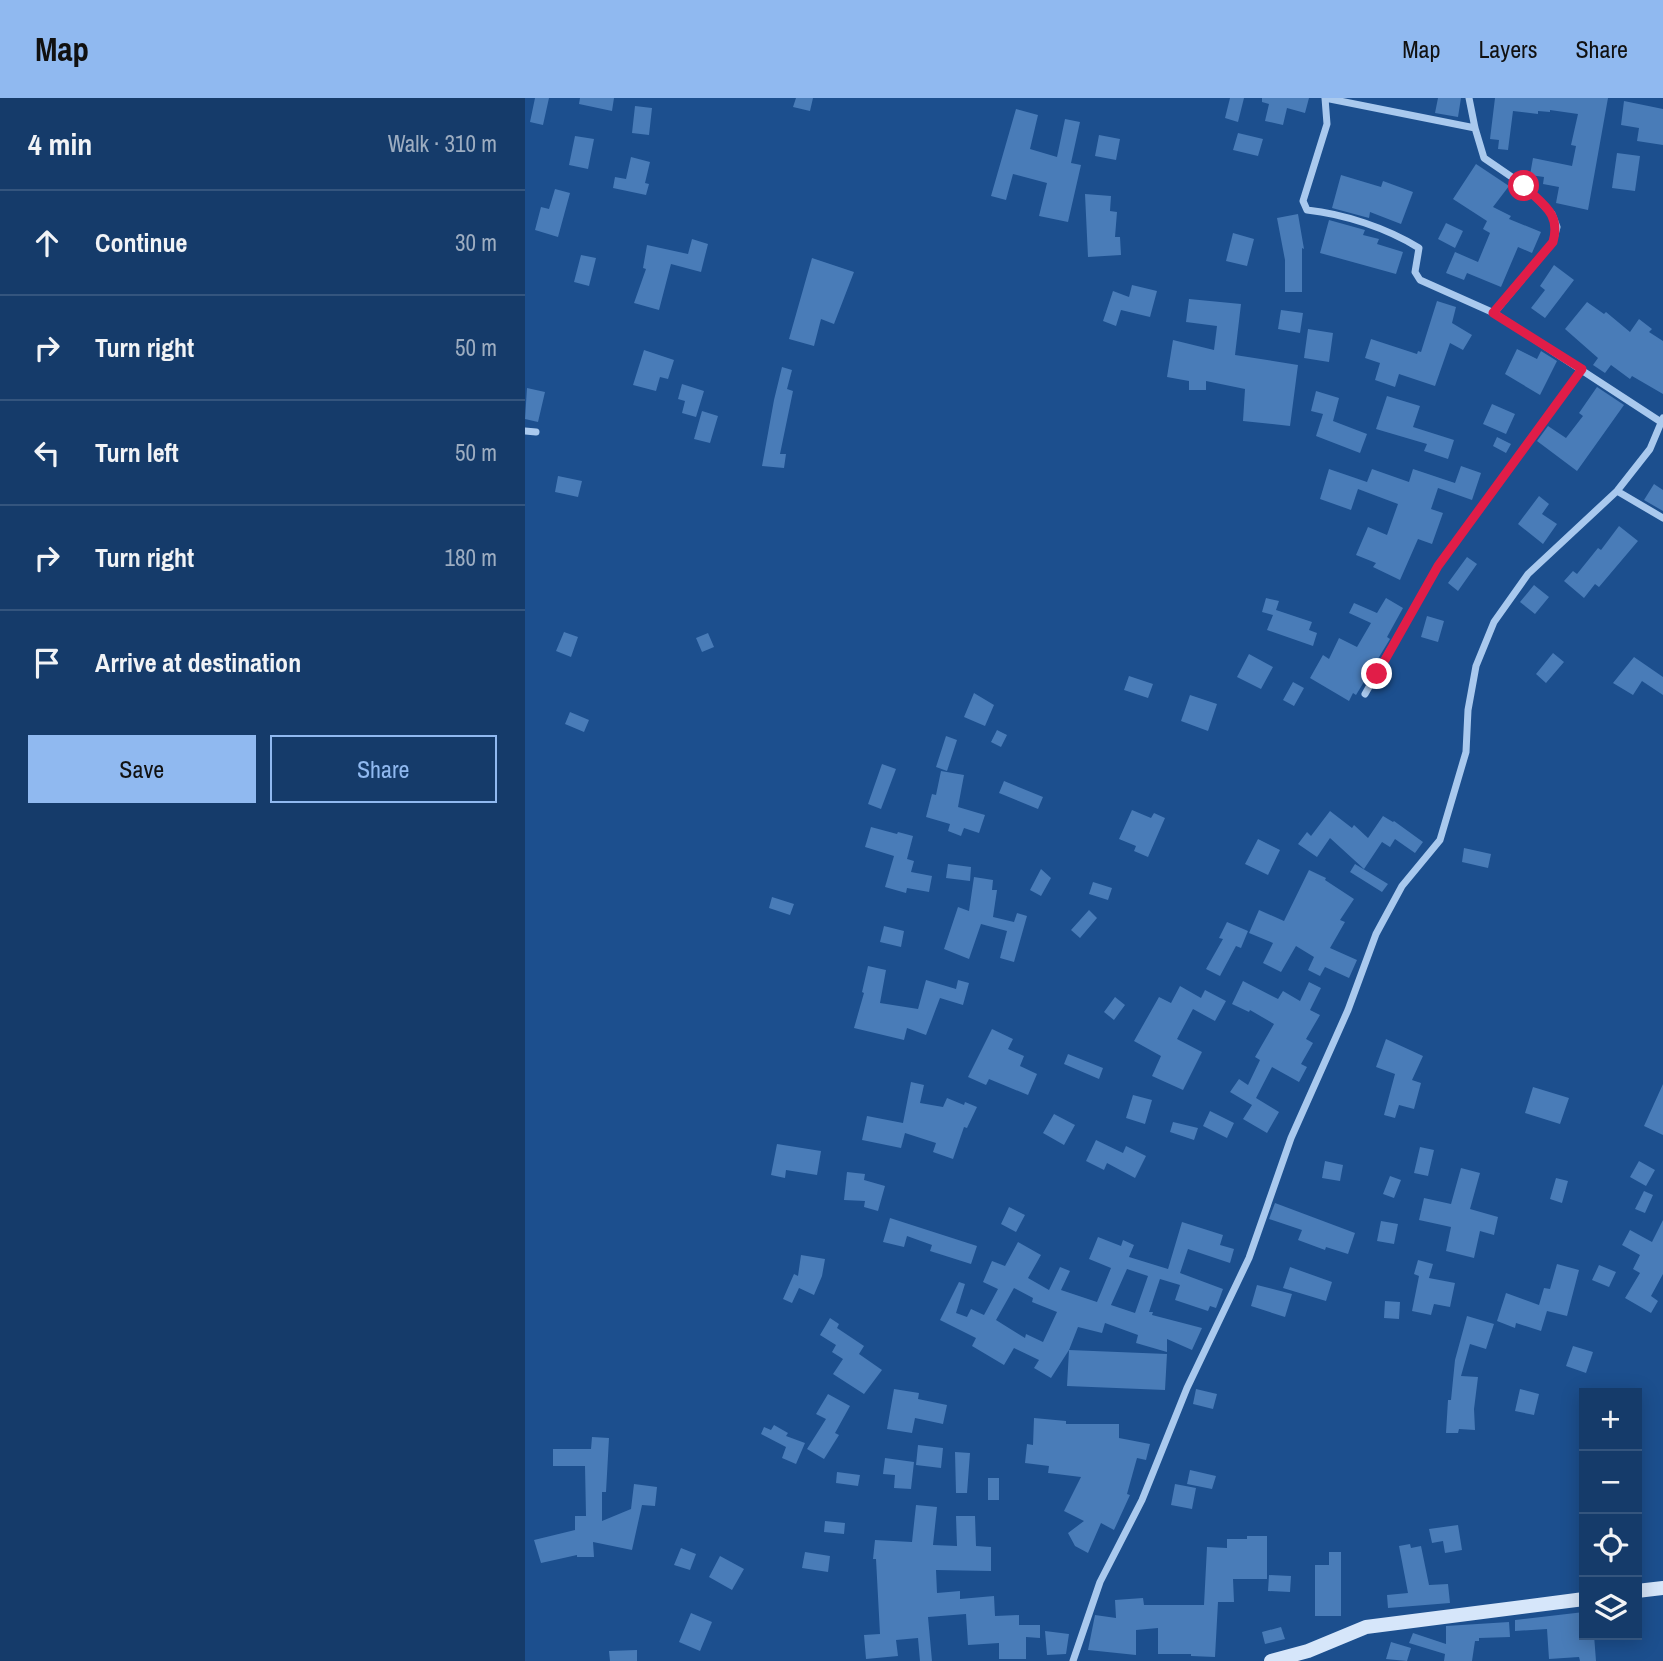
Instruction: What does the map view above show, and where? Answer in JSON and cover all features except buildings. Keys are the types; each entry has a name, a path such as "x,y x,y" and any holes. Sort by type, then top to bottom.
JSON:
{"main road":[{"path":"1642,1590 1663,1588"},
{"path":"1271,1661 1308,1651 1366,1627 1579,1600"}],"street":[{"path":"1073,1661 1100,1582 1142,1500 1187,1388 1249,1258 1291,1138 1347,1010 1375,934 1402,886 1440,840 1466,752 1468,710 1476,666 1494,622 1528,573 1617,491 1650,449 1662,420 1493,313 1420,280 1415,272 1419,248 1401,237 1326,212 1307,210 1303,201 1327,124 1325,98 1475,128"},
{"path":"1469,98 1485,158 1524,186 1552,214 1557,227 1553,242 1493,313"},
{"path":"1365,694 1438,566 1582,369"},
{"path":"525,431 536,432"},
{"path":"1617,491 1663,518"}],"route":[{"path":"1377,674 1438,566 1582,369 1493,313 1553,242 1557,227 1552,214 1524,186"}]}
